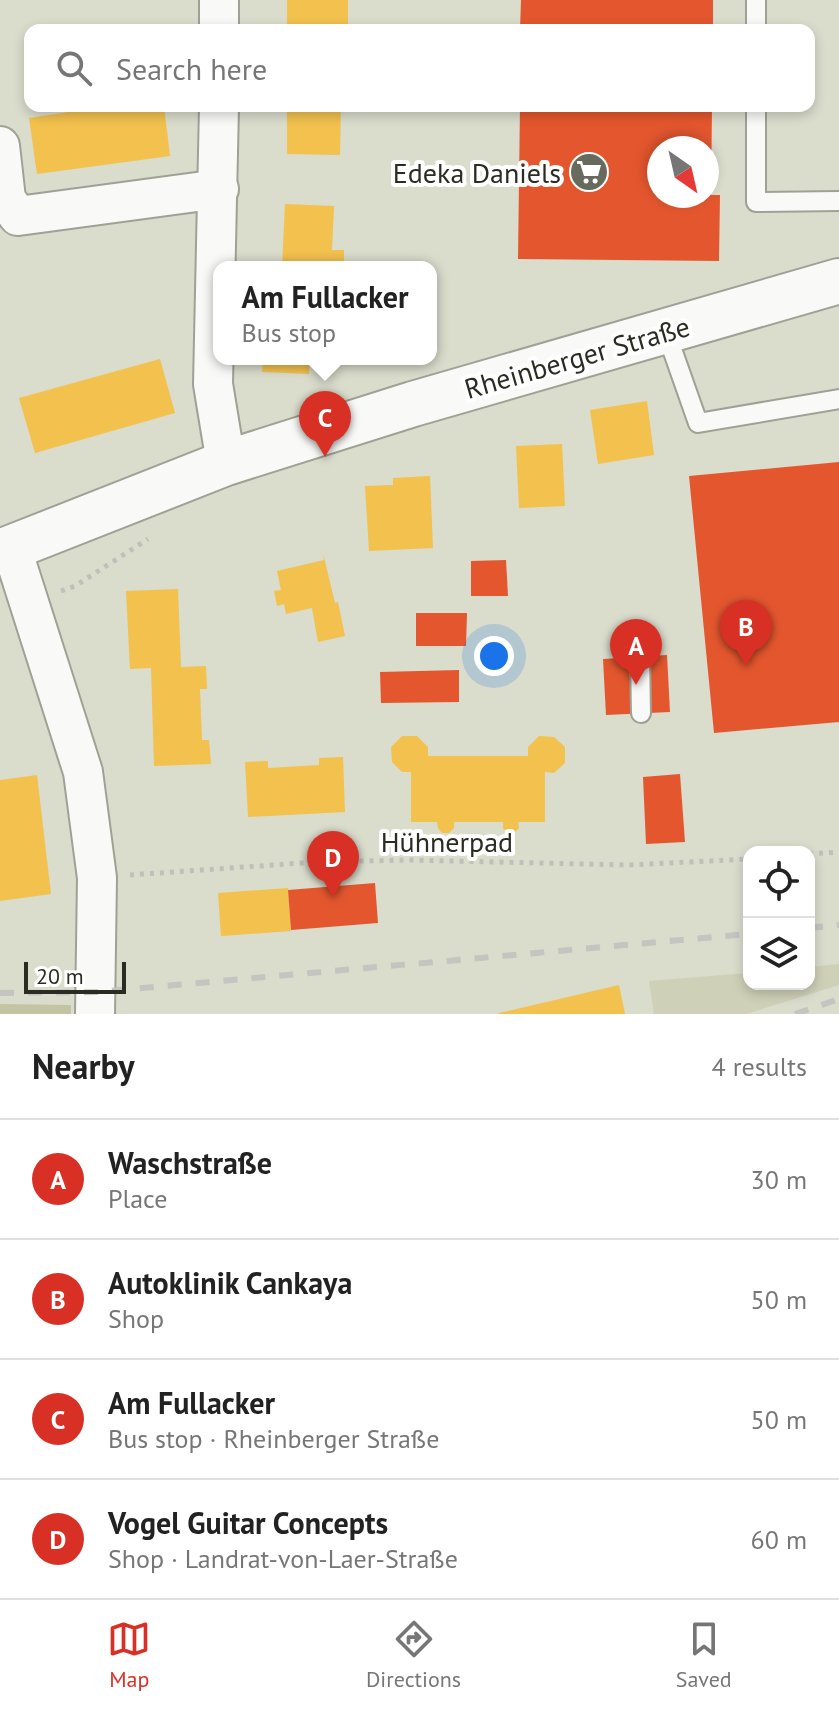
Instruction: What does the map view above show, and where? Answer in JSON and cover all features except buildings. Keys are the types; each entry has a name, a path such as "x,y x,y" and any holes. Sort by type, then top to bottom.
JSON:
{"main road":[{"name":"Rheinberger Straße","path":"6,550 226,463 413,404 839,281"}],"street":[{"path":"219,0 219,24"},
{"path":"217,261 219,112"},
{"path":"0,146 6,199 18,216 219,189"},
{"path":"214,365 213,384 226,463"},
{"path":"6,550 83,772 97,878 95,1014"}],"lane":[{"path":"756,0 756,24"},
{"path":"756,112 756,202 839,201"},
{"path":"666,332 698,423 839,399"},
{"path":"640,656 641,713"}],"path":[{"path":"815,854 839,852"},
{"name":"Hühnerpad","path":"97,878 316,862 409,860 629,865 743,859"}],"green space":[{"path":"839,964 839,985 746,1014 654,1014 649,981 743,973 743,990 815,990 815,966"},
{"path":"0,1004 71,1005 71,1014 0,1014"}],"railway":[{"path":"815,927 839,925"},
{"path":"0,993 97,992 743,935"},
{"path":"795,1014 839,999"}],"place":[{"name":"Edeka Daniels","path":"589,172"},
{"name":"Am Fullacker","path":"325,457"},
{"name":"Autoklinik Cankaya","path":"746,666"},
{"name":"Waschstraße","path":"636,685"},
{"name":"Vogel Guitar Concepts","path":"333,897"}]}
